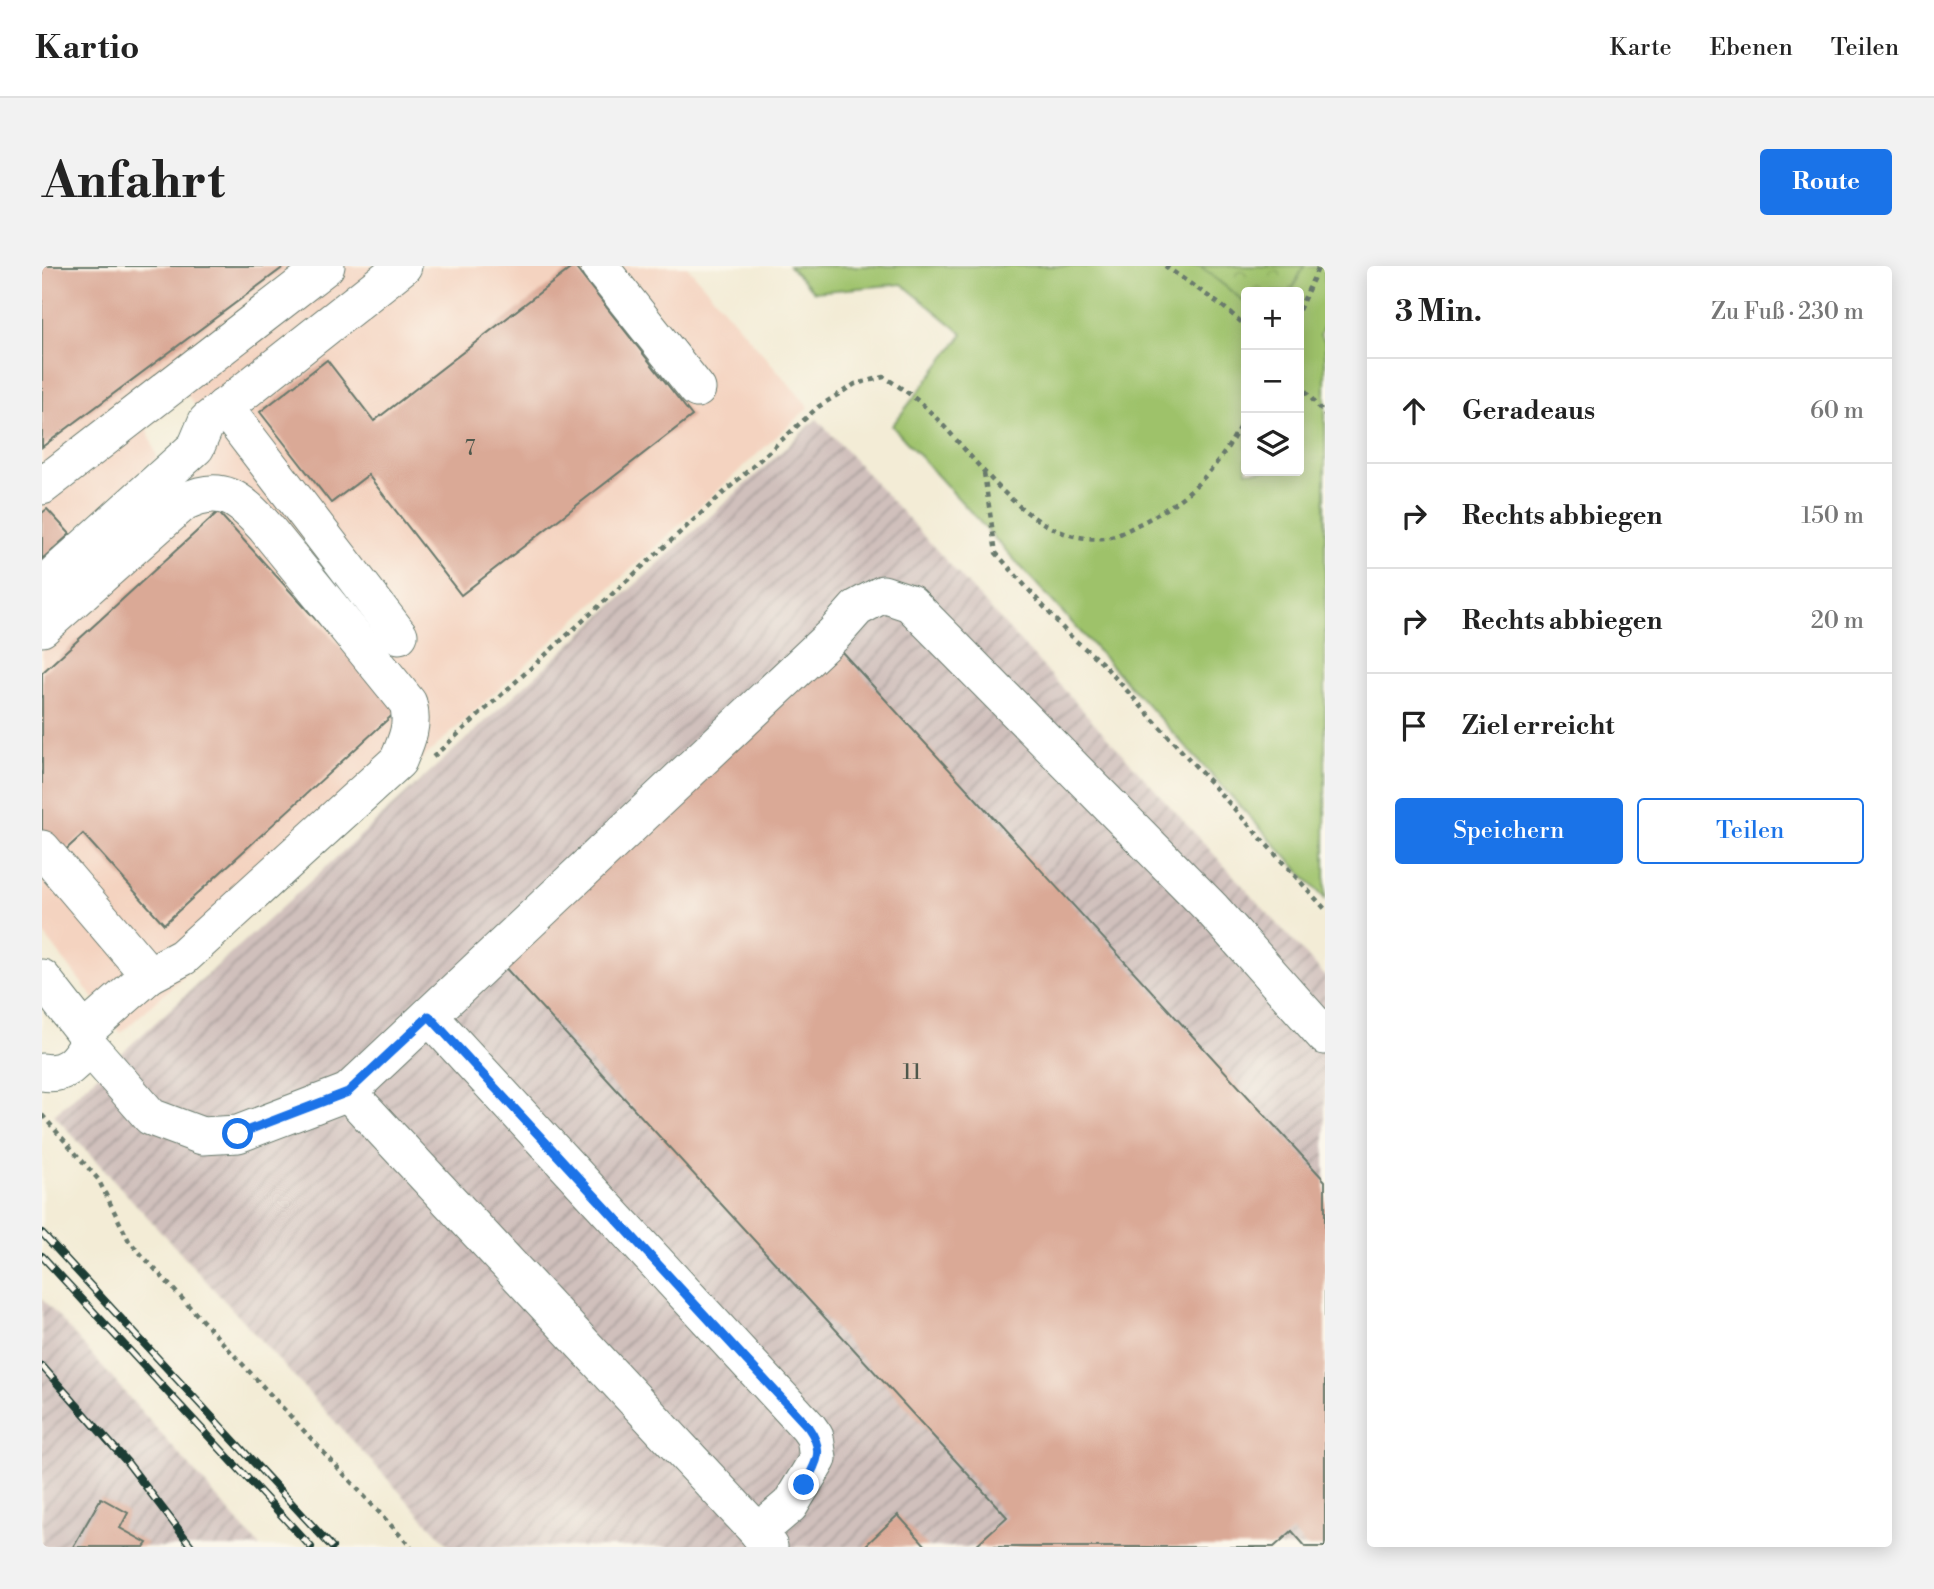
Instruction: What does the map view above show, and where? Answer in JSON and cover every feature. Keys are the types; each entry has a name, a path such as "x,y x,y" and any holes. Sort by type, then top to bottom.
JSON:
{"street":[{"path":"42,486 166,401 326,266"},
{"path":"42,586 196,447 207,421 403,266"},
{"path":"599,266 696,389"},
{"path":"166,401 196,447"},
{"path":"223,407 399,635"},
{"path":"42,628 184,502 198,495 217,492 236,499 266,528 408,703 411,716 410,735 398,761 183,957 149,975 89,1043 80,1058 65,1070 42,1072"},
{"path":"42,978 89,1043 152,1117 202,1136 238,1134 348,1092 834,634 857,608 883,594 910,603 1212,909 1325,1036"},
{"path":"42,849 149,975"},
{"path":"348,1092 763,1539 804,1485 818,1459 816,1437 429,1016"}],"path":[{"path":"1164,266 1241,322"},
{"path":"1304,299 1319,266"},
{"path":"425,764 818,407 855,384 884,377 908,391 985,474 1025,511 1064,533 1089,538 1113,537 1154,517 1192,489 1219,461 1241,424"},
{"path":"1304,389 1325,415"},
{"path":"985,474 996,553 1069,635 1101,662 1325,909"},
{"path":"42,1115 98,1179 130,1241 411,1547"}],"shaded area":[{"path":"42,266 687,266 809,407 121,1033 42,932 42,605 221,439 187,395 147,429 157,457 42,561"},
{"path":"817,419 1325,976 1325,1547 450,1547 54,1115"},
{"path":"42,1298 260,1547 42,1547"}],"green space":[{"path":"789,266 1325,266 1325,323 1320,335 1325,341 1325,899 892,426 963,334 902,284 814,292"},
{"path":"1200,266 1304,266 1294,287 1241,287 1241,299"}],"building":[{"path":"42,266 285,266 42,447"},
{"path":"574,266 692,416 461,595 368,475 331,503 260,412 327,360 374,421"},
{"path":"47,509 70,534 42,559 42,513"},
{"path":"218,512 398,710 164,924 83,834 61,854 42,833 42,673"},
{"path":"841,651 1325,1181 1325,1547 1306,1547 1292,1531 1274,1547 974,1547 1007,1517 500,962"},
{"path":"101,1498 128,1513 120,1528 147,1543 144,1547 73,1547"},
{"path":"898,1515 927,1547 864,1547 885,1527"}],"railway":[{"path":"42,1233 332,1547"},
{"path":"42,1256 311,1547"},
{"path":"42,1366 127,1462 192,1547"}],"route":[{"path":"238,1134 348,1092 429,1016 816,1437 818,1459 804,1485"}]}
